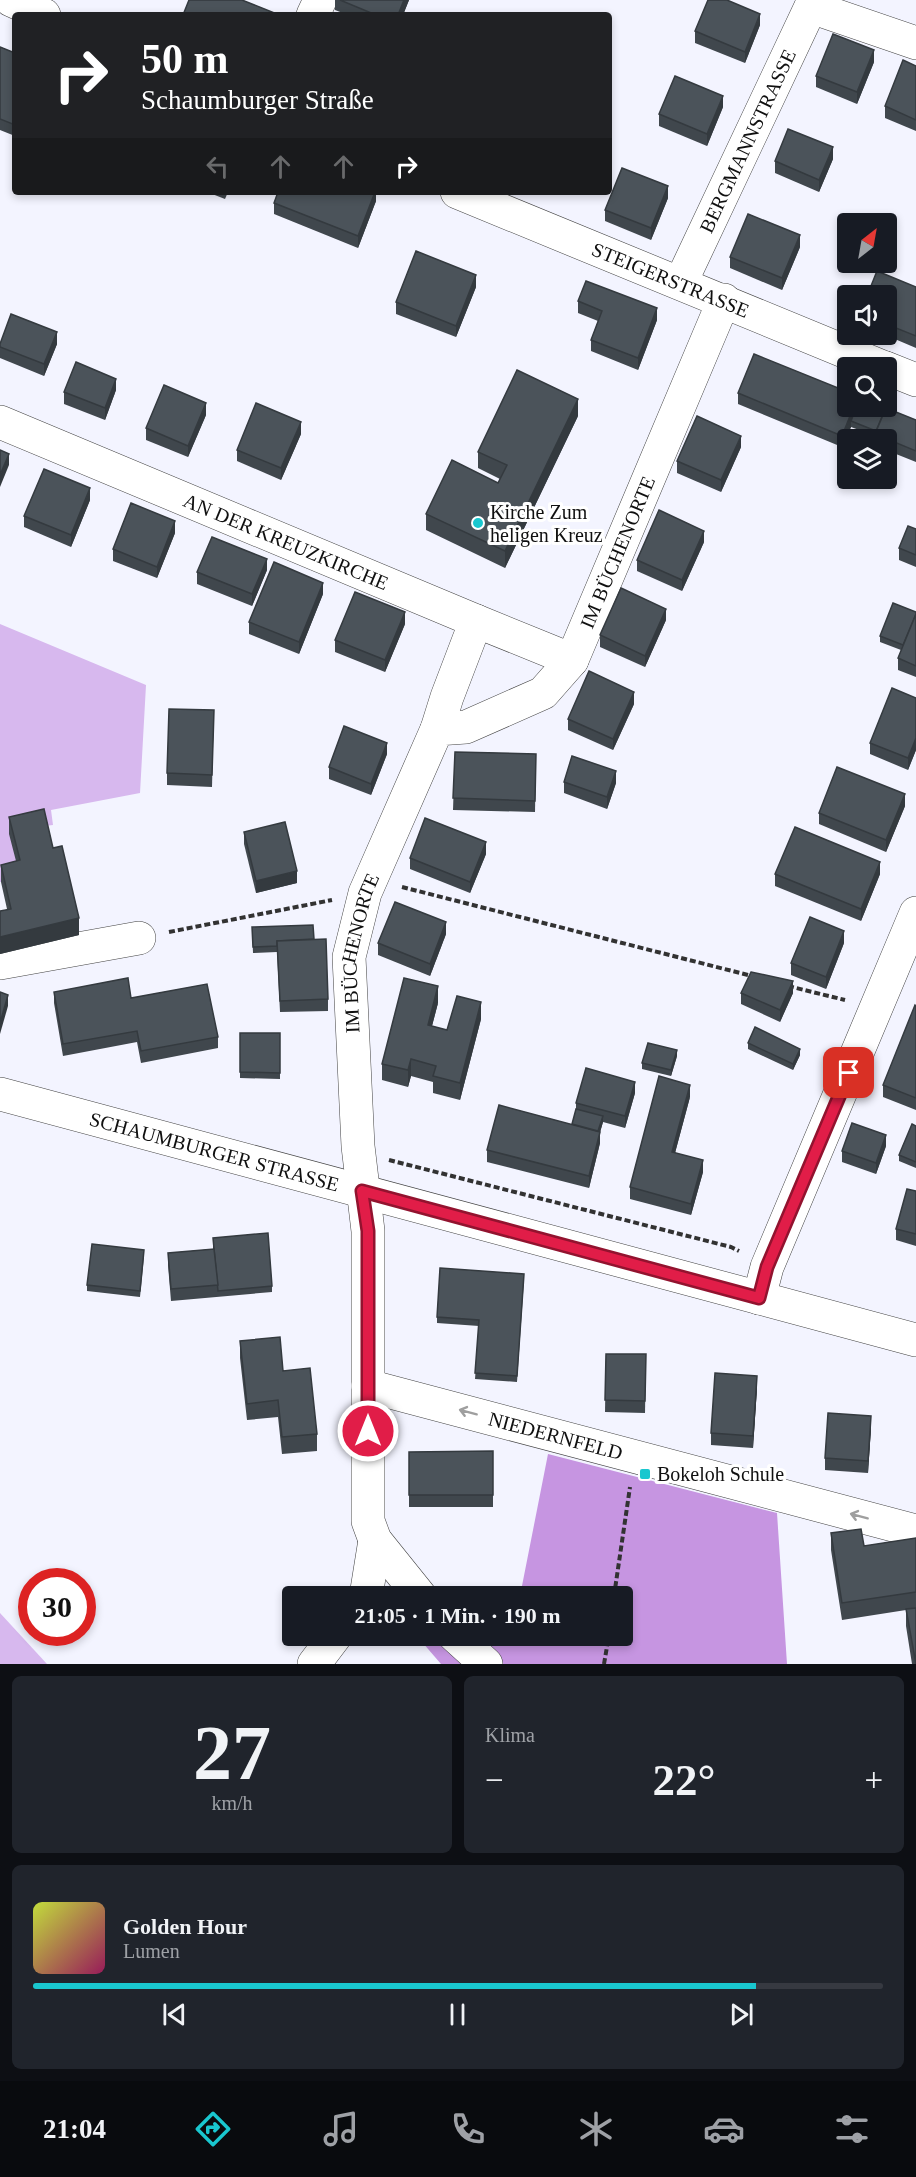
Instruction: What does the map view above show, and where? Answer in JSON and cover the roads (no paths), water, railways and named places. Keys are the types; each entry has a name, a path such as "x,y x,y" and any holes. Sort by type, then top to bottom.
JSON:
{"street":[{"path":"0,19 9,0 37,12"},
{"path":"813,3 916,43"},
{"name":"BERGMANNSTRASSE","path":"681,282 813,3"},
{"name":"STEIGERSTRASSE","path":"464,195 860,357"},
{"name":"IM BÜCHENORTE","path":"437,729 466,727 543,693 572,660 724,300"},
{"name":"STEIGERSTRASSE","path":"897,372 916,380"},
{"name":"AN DER KREUZKIRCHE","path":"0,422 572,660"},
{"name":"IM BÜCHENORTE","path":"375,1540 368,1521 368,1231 359,1159 349,957 369,886 437,729 476,621"},
{"path":"759,1298 767,1267 916,913"},
{"path":"0,963 139,938"},
{"name":"SCHAUMBURGER STRASSE","path":"0,1094 916,1340"},
{"name":"NIEDERNFELD","path":"368,1386 916,1531"},
{"path":"368,1586 375,1540"},
{"path":"375,1540 412,1586"},
{"path":"314,1664 328,1646"},
{"path":"466,1646 486,1664"}],"place":[{"name":"Kirche Zum heligen Kreuz","path":"478,523"},
{"name":"Bokeloh Schule","path":"645,1474"}]}
